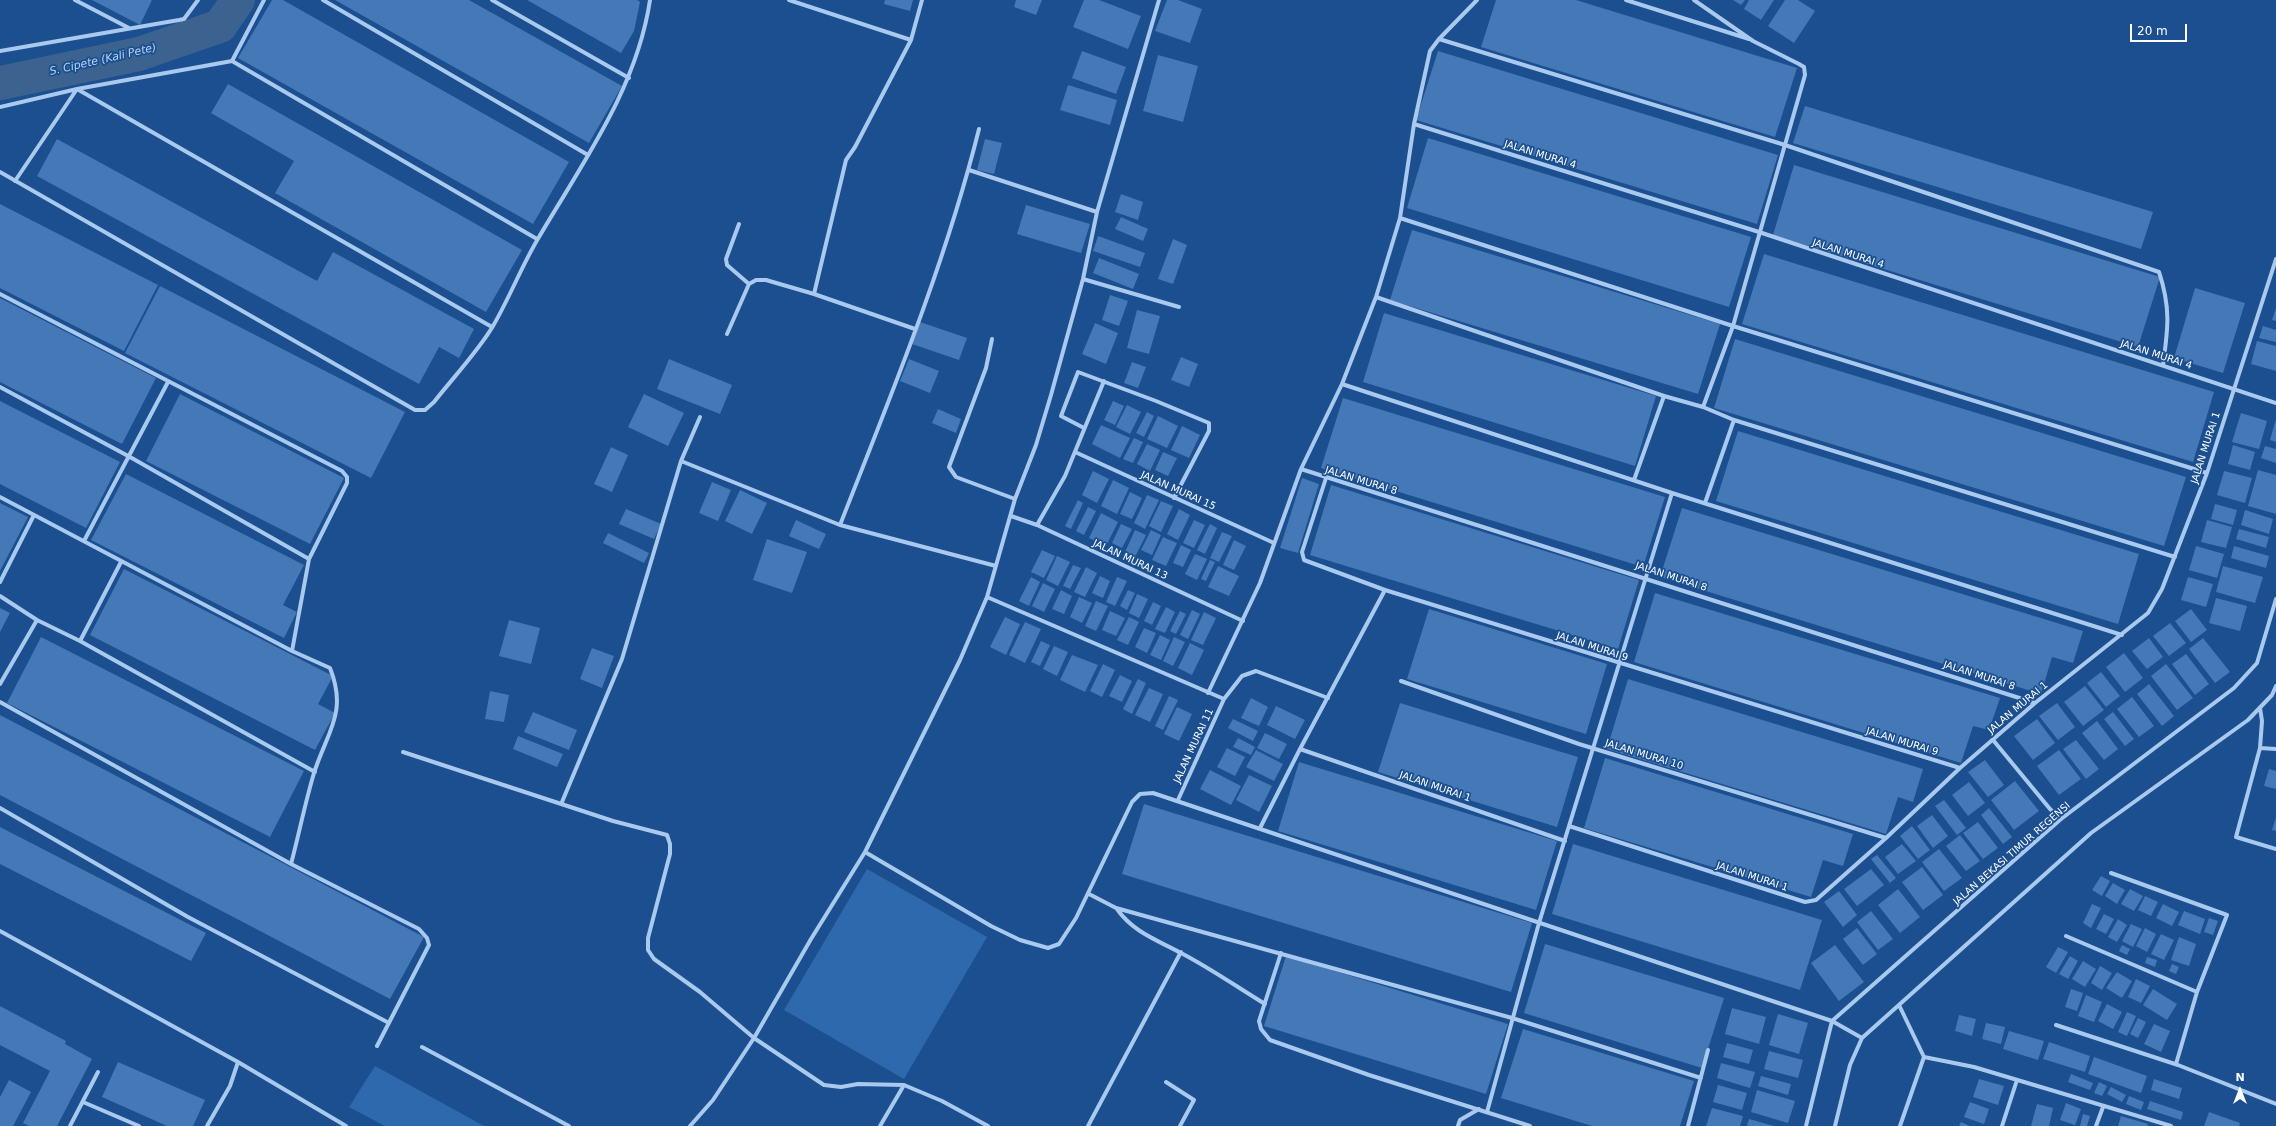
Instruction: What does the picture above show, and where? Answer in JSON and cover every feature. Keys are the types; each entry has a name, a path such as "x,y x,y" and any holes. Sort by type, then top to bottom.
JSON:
{"street":[{"path":"76,0 129,28"},
{"path":"0,51 184,19 198,0"},
{"path":"232,61 264,0"},
{"path":"323,0 588,155"},
{"path":"492,0 629,78"},
{"path":"0,172 415,410 425,410 434,402 492,327 538,239 588,155 629,78 648,15 650,0"},
{"path":"789,0 911,40"},
{"path":"814,294 846,160 855,147 911,40 922,0"},
{"path":"690,1126 713,1100 754,1038 811,939 865,852 960,660 987,597 1015,499 1036,446 1082,279 1097,212 1159,0"},
{"path":"1208,693 1260,583 1301,469 1342,384 1376,297 1400,218 1414,124 1430,51 1439,39 1477,0"},
{"path":"1626,0 1753,41"},
{"path":"1694,0 1753,41 1804,67 1806,75 1759,232 1733,326 1703,407"},
{"path":"1439,39 1785,145 2159,272 2167,295 2168,324 2163,365"},
{"path":"0,107 77,89 232,61 538,239"},
{"path":"15,181 77,89"},
{"path":"77,89 492,327"},
{"name":"JALAN MURAI 4","path":"1414,124 1759,232 2276,403"},
{"path":"840,525 915,330 969,170 979,129"},
{"path":"969,170 1097,212"},
{"path":"1400,218 1733,326 2207,473"},
{"path":"739,224 726,259 727,266 749,284"},
{"name":"JALAN MURAI 1","path":"1569,826 1805,902 1816,900 1886,838 1960,768 2035,702 2148,613 2162,589 2207,473 2276,259"},
{"path":"1082,279 1179,307"},
{"path":"727,334 749,284 756,280 766,280 814,294 915,330"},
{"path":"0,294 342,471 347,477 347,483 309,559 292,650"},
{"path":"1376,297 1664,396 1703,407 1734,420 2175,557"},
{"path":"992,339 986,368 949,467 956,477 1015,499"},
{"path":"1084,428 1061,416 1077,372 1104,381 1209,423 1209,431 1174,498"},
{"path":"1037,525 1065,476 1104,381"},
{"path":"84,541 130,457 168,382"},
{"path":"1342,384 1672,493 1705,502 2122,635"},
{"path":"0,387 130,457 309,559"},
{"path":"1634,480 1664,396"},
{"path":"562,802 622,659 681,461 700,417"},
{"path":"1705,502 1734,420"},
{"name":"JALAN MURAI 15","path":"1075,452 1274,543"},
{"path":"681,461 840,525 996,566"},
{"name":"JALAN MURAI 8","path":"1301,469 1646,577 2035,702"},
{"name":"JALAN MURAI 9","path":"1326,478 1302,552 1302,557 1312,563 1385,590 1960,768"},
{"path":"1486,1112 1564,841 1672,493"},
{"path":"0,497 122,562 292,650 330,668 336,681 337,698 333,728 315,772 291,864"},
{"path":"0,582 34,515"},
{"name":"JALAN MURAI 13","path":"1011,516 1037,525 1243,621"},
{"path":"80,641 122,562"},
{"path":"1260,828 1300,749 1385,590"},
{"path":"0,596 36,620 80,641 315,772"},
{"path":"987,597 1224,699"},
{"name":"JALAN BEKASI TIMUR REGENSI","path":"1832,1021 2061,819 2234,688 2245,678 2257,663 2276,599"},
{"path":"0,684 36,620"},
{"name":"JALAN MURAI 11","path":"1178,800 1224,699 1242,676 1256,671 1328,698"},
{"name":"JALAN MURAI 10","path":"1401,681 1593,748 1886,838"},
{"path":"1836,1126 1850,1065 1862,1038 2091,833 2248,720 2272,695 2276,686"},
{"path":"0,702 291,864 419,929 428,938 429,945 377,1046"},
{"path":"2260,708 2262,721 2260,748 2236,837 2276,850"},
{"path":"1993,740 2050,809 2061,819"},
{"path":"2260,748 2276,749"},
{"name":"JALAN MURAI 1","path":"1300,749 1564,841"},
{"path":"403,752 562,802 613,821 666,835 670,844 670,854 648,938 648,950 654,959 700,992 754,1038 824,1085 841,1087 858,1084 904,1085 942,1100 988,1126"},
{"path":"865,852 991,926 1037,946 1048,948 1059,944 1089,894 1132,802 1140,794 1153,793 1178,800 1832,1021 1862,1038"},
{"path":"0,808 188,917 389,1023"},
{"path":"2110,873 2227,915 2197,992 2176,1064"},
{"path":"1089,894 1116,908 1512,1018 1701,1078"},
{"path":"1116,908 1124,919 1139,932 1181,952 1265,1004"},
{"path":"0,931 238,1062 346,1126"},
{"path":"2066,936 2197,992"},
{"path":"1088,1126 1181,952"},
{"path":"1281,953 1259,1021 1261,1029 1270,1040 1369,1075 1530,1126"},
{"path":"1899,1006 1924,1057 1900,1126"},
{"path":"1806,1126 1832,1021"},
{"path":"2056,1025 2176,1064 2276,1104"},
{"path":"422,1047 569,1126"},
{"path":"1688,1126 1708,1050"},
{"path":"1924,1057 1974,1067 2103,1107 2171,1126"},
{"path":"207,1126 230,1086 238,1062"},
{"path":"70,1126 98,1072"},
{"path":"2002,1126 2017,1080"},
{"path":"1166,1082 1194,1100 1180,1126"},
{"path":"880,1126 904,1085"},
{"path":"83,1102 139,1126"},
{"path":"2096,1126 2103,1107"},
{"path":"1458,1126 1460,1120 1479,1109"}],"shaded area":[{"path":"867,869 987,937 904,1079 784,1010"},
{"path":"375,1066 484,1126 385,1126 349,1107"}],"building":[{"path":"92,0 152,0 140,25"},
{"path":"272,0 283,0 569,162 533,224 238,58"},
{"path":"335,0 469,0 622,86 589,143"},
{"path":"527,0 637,0 640,2 634,31 621,53"},
{"path":"885,0 913,0 910,11 884,4"},
{"path":"1016,0 1042,0 1036,15 1014,7"},
{"path":"1084,0 1099,0 1141,16 1128,49 1073,27"},
{"path":"1167,0 1178,0 1202,9 1190,43 1155,31"},
{"path":"1496,0 1576,0 1797,68 1775,137 1481,47"},
{"path":"1733,0 1745,0 1741,5"},
{"path":"1749,0 1774,0 1761,20 1744,9"},
{"path":"1785,0 1798,0 1815,11 1794,43 1768,26"},
{"path":"1082,51 1126,67 1116,94 1072,78"},
{"path":"1438,51 1778,155 1757,224 1416,120"},
{"path":"1158,55 1198,66 1183,122 1143,111"},
{"path":"228,84 522,250 486,312 275,193 294,161 211,113"},
{"path":"1068,85 1117,100 1110,125 1060,110"},
{"path":"1805,106 2153,212 2141,249 1793,143"},
{"path":"1428,138 1751,237 1729,307 1407,208"},
{"path":"57,139 317,281 333,252 474,329 459,358 439,347 419,384 37,176"},
{"path":"985,139 1002,143 994,174 977,170"},
{"path":"1794,165 2160,277 2138,347 1773,235"},
{"path":"1121,194 1143,202 1138,220 1115,212"},
{"path":"0,204 158,285 124,351 0,288"},
{"path":"1026,205 1090,224 1081,253 1017,234"},
{"path":"1121,217 1148,229 1143,241 1115,229"},
{"path":"1412,230 1720,324 1698,394 1390,300"},
{"path":"1098,236 1145,253 1140,267 1093,251"},
{"path":"1173,239 1187,245 1173,284 1158,279"},
{"path":"1764,254 2214,392 2193,462 1742,324"},
{"path":"1099,258 1139,274 1133,289 1093,273"},
{"path":"160,286 405,412 371,478 125,353"},
{"path":"2195,288 2245,303 2223,373 2174,358"},
{"path":"1110,295 1128,301 1119,326 1102,320"},
{"path":"0,298 156,378 122,444 0,382"},
{"path":"2276,308 2276,321 2272,320"},
{"path":"1137,310 1160,316 1149,354 1127,348"},
{"path":"1384,313 1656,396 1635,466 1363,382"},
{"path":"920,322 967,338 959,360 912,344"},
{"path":"1095,323 1118,333 1106,364 1082,354"},
{"path":"2263,326 2276,330 2276,342 2259,338"},
{"path":"1735,339 2186,477 2164,546 1714,408"},
{"path":"2257,341 2276,346 2276,371 2251,364"},
{"path":"1181,357 1198,364 1189,387 1171,380"},
{"path":"669,359 732,385 720,414 657,389"},
{"path":"909,359 939,371 930,393 900,381"},
{"path":"1132,362 1146,367 1138,388 1124,383"},
{"path":"180,394 344,478 310,544 146,461"},
{"path":"644,394 684,413 668,446 628,427"},
{"path":"1343,398 1665,497 1643,567 1321,468"},
{"path":"0,401 120,462 86,528 0,484"},
{"path":"1113,401 1124,406 1115,425 1104,420"},
{"path":"1127,405 1141,412 1130,434 1116,427"},
{"path":"938,409 961,419 956,433 932,423"},
{"path":"1147,412 1154,416 1144,437 1136,433"},
{"path":"2241,413 2267,421 2259,449 2232,442"},
{"path":"1158,416 1178,426 1167,448 1147,439"},
{"path":"2276,419 2276,442 2270,440"},
{"path":"1101,425 1130,438 1120,458 1092,444"},
{"path":"1182,426 1200,435 1189,458 1171,450"},
{"path":"1738,431 2139,554 2118,624 1716,501"},
{"path":"1134,438 1143,442 1133,463 1123,459"},
{"path":"1147,444 1160,450 1150,471 1137,464"},
{"path":"2233,445 2255,452 2250,470 2228,464"},
{"path":"2265,446 2276,449 2276,463 2261,458"},
{"path":"611,447 628,455 612,492 594,484"},
{"path":"1163,452 1177,458 1168,476 1155,470"},
{"path":"2258,470 2276,475 2276,514 2248,506"},
{"path":"1093,471 1109,479 1097,503 1082,495"},
{"path":"2224,471 2252,478 2245,503 2217,495"},
{"path":"126,474 304,565 283,605 297,612 284,638 91,540"},
{"path":"1302,478 1319,484 1298,553 1280,548"},
{"path":"1113,480 1129,488 1117,514 1101,506"},
{"path":"712,482 731,490 718,521 699,513"},
{"path":"1331,485 1639,580 1618,649 1310,555"},
{"path":"740,490 767,503 752,534 725,521"},
{"path":"1130,492 1142,498 1132,519 1120,514"},
{"path":"1147,495 1159,500 1145,529 1134,523"},
{"path":"1078,500 1083,503 1071,529 1065,526"},
{"path":"1161,501 1173,506 1161,532 1149,526"},
{"path":"0,503 28,517 0,571"},
{"path":"2215,504 2237,510 2233,525 2211,519"},
{"path":"1088,507 1096,511 1084,535 1076,531"},
{"path":"1682,508 2083,631 2073,663 2052,657 2041,694 1660,577"},
{"path":"626,509 661,524 654,539 619,524"},
{"path":"1179,509 1190,515 1178,540 1167,534"},
{"path":"2245,510 2273,519 2269,534 2241,525"},
{"path":"1101,513 1118,522 1106,546 1089,538"},
{"path":"796,520 826,534 819,549 789,536"},
{"path":"1194,520 1205,525 1194,548 1183,543"},
{"path":"2207,520 2232,527 2226,548 2201,542"},
{"path":"1121,524 1132,529 1122,548 1112,543"},
{"path":"1210,524 1217,528 1205,554 1197,550"},
{"path":"2239,529 2269,537 2266,548 2236,539"},
{"path":"1135,530 1146,535 1135,557 1125,552"},
{"path":"1151,530 1161,535 1152,555 1141,550"},
{"path":"1222,532 1232,536 1219,562 1210,558"},
{"path":"608,533 649,553 644,563 603,543"},
{"path":"1163,537 1177,543 1166,566 1152,560"},
{"path":"767,539 807,552 792,593 753,580"},
{"path":"1234,540 1246,546 1234,570 1223,565"},
{"path":"1181,545 1191,550 1183,567 1173,563"},
{"path":"2196,546 2224,554 2217,578 2189,570"},
{"path":"2234,546 2269,556 2266,568 2231,558"},
{"path":"1042,550 1055,556 1044,578 1031,572"},
{"path":"1195,554 1207,559 1197,580 1185,574"},
{"path":"1057,556 1070,562 1058,586 1046,580"},
{"path":"1210,560 1215,562 1206,581 1201,579"},
{"path":"1073,565 1081,568 1070,589 1063,586"},
{"path":"1218,566 1239,576 1229,596 1208,587"},
{"path":"2223,566 2263,577 2255,603 2216,592"},
{"path":"1086,567 1097,573 1085,597 1074,592"},
{"path":"124,569 333,676 318,704 335,713 315,750 90,635"},
{"path":"1100,576 1110,581 1103,598 1092,593"},
{"path":"1031,577 1040,582 1029,606 1019,601"},
{"path":"1117,577 1127,581 1115,606 1106,602"},
{"path":"2188,577 2213,584 2206,607 2181,600"},
{"path":"1043,583 1055,589 1044,612 1032,606"},
{"path":"1061,590 1072,596 1064,614 1052,609"},
{"path":"1128,590 1135,593 1127,610 1120,606"},
{"path":"1655,593 2000,698 1989,730 1973,726 1961,763 1634,662"},
{"path":"1137,594 1148,599 1139,618 1129,613"},
{"path":"1079,597 1092,603 1082,623 1070,617"},
{"path":"2216,598 2247,606 2240,631 2209,623"},
{"path":"1096,601 1108,606 1096,631 1085,626"},
{"path":"1153,602 1161,606 1152,625 1144,621"},
{"path":"1166,607 1175,612 1165,633 1155,629"},
{"path":"0,608 10,613 0,632"},
{"path":"1429,609 1607,664 1586,734 1407,679"},
{"path":"2191,609 2207,630 2191,642 2175,621"},
{"path":"1192,610 1200,614 1188,639 1180,635"},
{"path":"1110,611 1125,618 1116,636 1102,630"},
{"path":"1180,611 1186,614 1176,634 1170,631"},
{"path":"1204,612 1216,618 1203,645 1191,640"},
{"path":"1005,617 1020,624 1006,655 990,647"},
{"path":"1129,617 1139,622 1128,645 1117,640"},
{"path":"509,620 540,628 531,664 499,656"},
{"path":"1025,622 1041,629 1025,663 1009,655"},
{"path":"2170,623 2186,643 2169,656 2153,636"},
{"path":"1144,628 1156,633 1147,653 1135,647"},
{"path":"1160,635 1170,640 1161,660 1150,655"},
{"path":"41,637 304,771 270,837 7,703"},
{"path":"1174,637 1185,642 1173,666 1163,661"},
{"path":"2149,638 2163,657 2147,669 2132,651"},
{"path":"2203,638 2230,672 2215,683 2189,649"},
{"path":"1041,641 1050,645 1040,666 1031,662"},
{"path":"1190,643 1204,650 1192,675 1178,668"},
{"path":"1054,646 1068,652 1057,676 1043,669"},
{"path":"592,648 614,656 602,688 580,679"},
{"path":"2124,653 2143,678 2125,692 2106,667"},
{"path":"2186,654 2209,684 2195,695 2172,664"},
{"path":"1072,655 1098,665 1085,692 1060,680"},
{"path":"1103,664 1115,670 1102,697 1090,691"},
{"path":"2166,664 2193,698 2177,710 2151,676"},
{"path":"2101,672 2120,696 2106,707 2087,683"},
{"path":"1120,675 1132,681 1122,702 1109,696"},
{"path":"1138,679 1146,683 1132,714 1123,709"},
{"path":"1628,679 1923,769 1913,802 1898,797 1886,834 1607,749"},
{"path":"2149,684 2174,716 2162,726 2137,694"},
{"path":"2085,686 2104,710 2083,726 2064,702"},
{"path":"1149,688 1163,694 1150,722 1135,715"},
{"path":"490,691 509,695 504,722 485,719"},
{"path":"1169,696 1178,700 1163,730 1155,726"},
{"path":"2132,697 2154,726 2139,737 2117,709"},
{"path":"1251,698 1268,707 1259,726 1241,718"},
{"path":"1400,703 1578,757 1557,827 1378,772"},
{"path":"2057,703 2075,727 2058,740 2039,716"},
{"path":"1276,706 1305,720 1295,739 1267,725"},
{"path":"1177,707 1192,714 1179,741 1164,734"},
{"path":"533,712 577,730 569,750 524,732"},
{"path":"2113,712 2134,739 2125,746 2104,719"},
{"path":"0,715 424,937 390,999 0,795"},
{"path":"1233,719 1258,731 1253,741 1228,728"},
{"path":"2037,719 2055,743 2033,760 2014,736"},
{"path":"2097,721 2118,749 2104,760 2082,733"},
{"path":"1265,733 1287,744 1279,759 1257,748"},
{"path":"518,736 563,754 557,767 513,749"},
{"path":"1238,738 1255,747 1251,755 1233,747"},
{"path":"2076,740 2099,769 2086,779 2063,749"},
{"path":"1227,748 1245,757 1235,776 1217,767"},
{"path":"1256,750 1283,764 1274,781 1246,767"},
{"path":"2059,750 2081,779 2059,795 2037,766"},
{"path":"1605,758 1853,834 1843,866 1823,860 1811,897 1584,828"},
{"path":"1985,760 2004,785 1988,797 1968,772"},
{"path":"1299,762 1557,841 1536,910 1278,831"},
{"path":"2269,769 2276,771 2276,789 2264,786"},
{"path":"1210,770 1241,786 1231,805 1200,789"},
{"path":"1249,775 1272,786 1259,812 1236,800"},
{"path":"2015,781 2039,811 2014,830 1991,800"},
{"path":"1969,782 1985,803 1968,816 1952,795"},
{"path":"1944,800 1966,828 1957,835 1935,806"},
{"path":"1144,804 1532,923 1511,992 1122,874"},
{"path":"1989,808 2012,837 2003,844 1981,815"},
{"path":"1932,815 1948,836 1933,848 1917,826"},
{"path":"2276,817 2276,831 2272,830"},
{"path":"1978,822 1998,848 1983,859 1963,833"},
{"path":"1912,826 1930,850 1918,859 1900,836"},
{"path":"0,827 206,933 191,961 0,864"},
{"path":"1960,835 1980,861 1966,871 1946,846"},
{"path":"1573,844 1822,920 1800,990 1552,914"},
{"path":"1902,844 1916,861 1898,874 1885,857"},
{"path":"1939,849 1962,878 1944,891 1922,862"},
{"path":"1877,855 1896,878 1890,883 1871,859"},
{"path":"1922,867 1943,895 1923,910 1902,882"},
{"path":"1871,869 1884,885 1857,906 1844,889"},
{"path":"2101,876 2110,881 2102,896 2092,890"},
{"path":"2113,883 2125,890 2117,904 2105,896"},
{"path":"1898,889 1920,917 1900,933 1878,905"},
{"path":"2130,889 2143,896 2134,911 2121,904"},
{"path":"1839,891 1857,915 1843,927 1824,902"},
{"path":"2145,896 2158,902 2151,916 2138,910"},
{"path":"2092,904 2101,908 2091,928 2083,923"},
{"path":"2163,904 2179,912 2172,926 2156,918"},
{"path":"1871,911 1893,939 1878,950 1857,922"},
{"path":"2184,911 2205,919 2200,934 2178,925"},
{"path":"2104,914 2114,919 2106,934 2096,929"},
{"path":"2209,918 2218,921 2213,935 2204,932"},
{"path":"2118,919 2127,925 2117,942 2108,937"},
{"path":"2131,924 2142,929 2133,947 2122,941"},
{"path":"1857,928 1877,954 1863,965 1843,939"},
{"path":"2145,928 2156,934 2147,952 2136,946"},
{"path":"2161,934 2174,940 2164,960 2151,954"},
{"path":"2179,937 2196,944 2189,966 2171,960"},
{"path":"1545,944 1724,998 1702,1068 1524,1013"},
{"path":"1835,945 1864,982 1839,1001 1811,963"},
{"path":"2122,945 2130,949 2127,955 2119,951"},
{"path":"2058,947 2068,952 2056,973 2046,967"},
{"path":"1286,956 1508,1024 1486,1094 1264,1026"},
{"path":"2070,956 2078,961 2068,979 2059,974"},
{"path":"2147,957 2157,960 2155,967 2145,963"},
{"path":"2083,961 2096,969 2085,987 2072,979"},
{"path":"2172,964 2179,967 2176,974 2169,971"},
{"path":"2100,966 2112,973 2102,990 2091,983"},
{"path":"2117,972 2132,981 2122,998 2106,988"},
{"path":"2136,979 2150,986 2141,1003 2128,997"},
{"path":"2071,989 2083,993 2077,1011 2065,1007"},
{"path":"2153,989 2177,1004 2167,1020 2143,1005"},
{"path":"2086,995 2102,1002 2094,1022 2078,1016"},
{"path":"2107,1004 2122,1012 2113,1029 2098,1021"},
{"path":"0,1006 66,1041 65,1044 92,1059 57,1126 29,1126 23,1123 50,1071 0,1045"},
{"path":"1732,1008 1766,1017 1759,1044 1725,1034"},
{"path":"2127,1012 2136,1016 2127,1036 2118,1032"},
{"path":"1778,1014 1808,1023 1799,1054 1769,1045"},
{"path":"1959,1015 1976,1019 1972,1036 1955,1031"},
{"path":"2138,1018 2146,1022 2138,1038 2130,1034"},
{"path":"1986,1023 2005,1027 2001,1044 1982,1039"},
{"path":"2154,1024 2170,1031 2161,1052 2144,1044"},
{"path":"1523,1029 1694,1081 1680,1126 1592,1126 1501,1098"},
{"path":"2009,1031 2044,1041 2038,1060 2003,1049"},
{"path":"2049,1042 2090,1056 2085,1072 2043,1059"},
{"path":"1727,1043 1753,1050 1749,1064 1723,1057"},
{"path":"1769,1051 1803,1060 1798,1078 1764,1069"},
{"path":"2094,1057 2147,1076 2141,1093 2088,1074"},
{"path":"118,1062 205,1100 193,1126 167,1126 102,1097"},
{"path":"1721,1063 1755,1072 1750,1088 1717,1078"},
{"path":"2071,1074 2093,1083 2090,1090 2068,1082"},
{"path":"1761,1076 1791,1084 1788,1095 1758,1086"},
{"path":"1979,1079 2004,1086 1998,1105 1973,1097"},
{"path":"2154,1079 2182,1088 2179,1099 2151,1090"},
{"path":"9,1080 31,1092 13,1126 0,1126 0,1097"},
{"path":"2099,1082 2107,1086 2102,1096 2094,1093"},
{"path":"1718,1085 1747,1093 1742,1110 1713,1102"},
{"path":"2111,1087 2126,1095 2122,1102 2107,1094"},
{"path":"1757,1090 1795,1101 1788,1123 1751,1112"},
{"path":"2129,1096 2144,1102 2141,1110 2126,1104"},
{"path":"2150,1101 2183,1112 2181,1120 2147,1109"},
{"path":"1970,1102 1989,1109 1984,1124 1964,1117"},
{"path":"2066,1103 2081,1109 2075,1125 2060,1120"},
{"path":"2037,1104 2053,1108 2049,1126 2031,1126"},
{"path":"1712,1108 1743,1116 1740,1126 1706,1126"},
{"path":"2209,1112 2240,1123 2239,1126 2204,1126"},
{"path":"2083,1114 2090,1116 2087,1126 2080,1126"},
{"path":"2121,1116 2148,1124 2147,1126 2118,1126"},
{"path":"1749,1119 1774,1126 1747,1126"},
{"path":"1961,1122 1970,1126 1959,1126"}],"waterway":[{"name":"S. Cipete (Kali Pete)","path":"0,83 139,54 220,26 238,0"}]}
